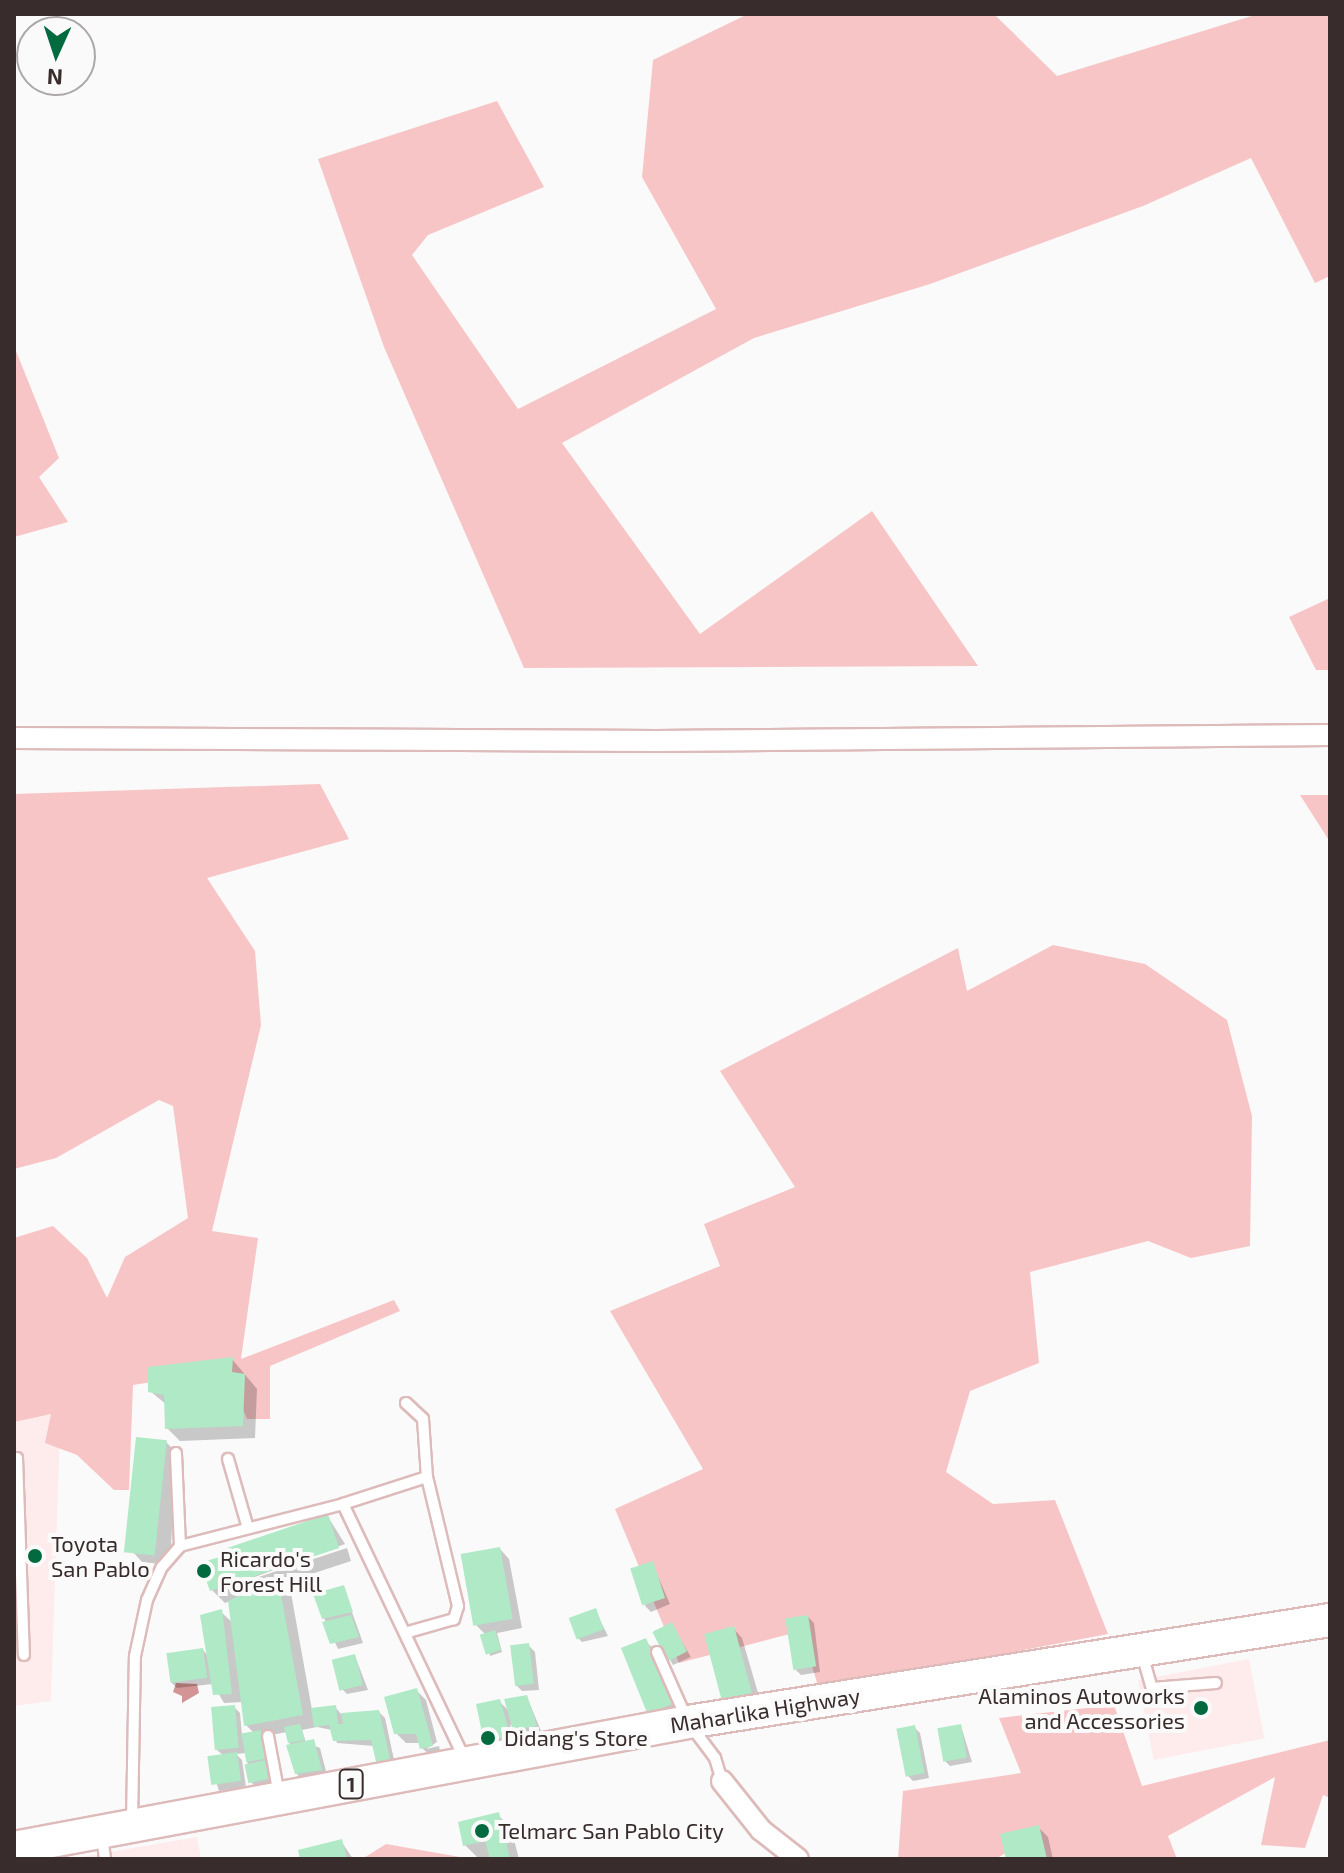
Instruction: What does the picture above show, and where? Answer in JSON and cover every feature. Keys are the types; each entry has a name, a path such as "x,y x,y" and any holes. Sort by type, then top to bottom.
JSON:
{"main road":[{"name":"Maharlika Highway","path":"14,1848 52,1850 280,1797 688,1722 1330,1620"}],"street":[{"path":"14,738 656,741 1330,735"},
{"path":"722,1781 761,1830 798,1859"}],"lane":[{"path":"406,1403 423,1419 427,1477 458,1606 454,1619 408,1632"},
{"path":"176,1453 180,1546"},
{"path":"17,1458 24,1655"},
{"path":"228,1459 247,1525"},
{"path":"113,1838 139,1629 162,1567 180,1546 247,1525 343,1504 427,1477"},
{"path":"343,1504 408,1632 466,1763"},
{"path":"1141,1648 1152,1688 1216,1683"},
{"path":"657,1652 688,1722 715,1758 722,1781"},
{"path":"268,1736 280,1797"}],"shaded area":[{"path":"748,14 994,14 1057,76 1258,14 1330,14 1330,276 1315,283 1251,158 1143,206 930,284 754,338 562,443 700,634 872,511 978,666 524,668 384,347 318,159 497,101 544,187 428,235 412,255 518,409 716,309 642,177 653,60"},
{"path":"14,346 59,458 39,477 68,522 14,537"},
{"path":"1330,598 1330,670 1316,670 1289,617"},
{"path":"320,784 349,839 207,878 255,951 261,1025 212,1231 258,1238 241,1359 394,1300 400,1311 270,1366 270,1419 247,1419 227,1370 133,1385 129,1490 114,1490 77,1455 45,1443 51,1414 14,1422 14,1238 53,1226 87,1258 107,1298 125,1257 188,1218 173,1106 159,1100 56,1158 14,1169 14,794"},
{"path":"1300,795 1330,795 1330,842"},
{"path":"1053,945 1145,964 1227,1020 1252,1116 1250,1246 1191,1258 1148,1241 1030,1272 1039,1363 970,1391 946,1472 993,1504 1055,1500 1108,1634 819,1689 801,1631 679,1663 615,1509 703,1469 610,1311 720,1266 704,1224 795,1187 720,1071 958,948 967,991"},
{"name":"Toyota San Pablo","path":"61,1402 51,1701 14,1706 14,1411"},
{"name":"Alaminos Autoworks and Accessories","path":"1249,1659 1264,1739 1154,1760 1138,1681"},
{"path":"176,1683 197,1684 199,1693 182,1703 182,1696 173,1692"},
{"path":"1114,1705 1142,1786 1330,1740 1330,1798 1323,1795 1305,1848 1261,1845 1275,1777 1168,1836 1177,1859 1034,1859 1028,1841 995,1859 898,1859 903,1791 1021,1773 999,1718"},
{"path":"197,1837 201,1859 69,1859"},
{"path":"386,1844 460,1857 462,1859 362,1859"}],"building":[{"path":"233,1357 232,1372 245,1374 243,1426 165,1429 164,1395 148,1392 148,1367"},
{"path":"136,1437 167,1440 155,1556 124,1552"},
{"path":"328,1514 339,1548 210,1591 200,1563 229,1554 227,1548"},
{"path":"500,1547 513,1619 473,1626 461,1554"},
{"path":"653,1561 665,1598 642,1606 630,1568"},
{"path":"278,1578 303,1715 244,1726 228,1601"},
{"path":"344,1585 353,1612 322,1619 313,1594"},
{"path":"596,1608 604,1630 577,1640 569,1618"},
{"path":"222,1609 232,1694 213,1695 200,1615"},
{"path":"351,1615 359,1637 330,1644 322,1622"},
{"path":"808,1615 816,1666 793,1670 785,1619"},
{"path":"672,1622 687,1651 667,1661 652,1632"},
{"path":"734,1626 752,1693 722,1701 704,1634"},
{"path":"495,1630 501,1650 486,1655 480,1635"},
{"path":"646,1638 673,1704 648,1714 621,1648"},
{"path":"529,1643 534,1684 515,1686 510,1645"},
{"path":"203,1648 207,1678 171,1683 166,1653"},
{"path":"355,1654 363,1685 339,1691 332,1660"},
{"path":"417,1688 433,1746 420,1749 416,1734 394,1734 384,1697"},
{"path":"527,1695 537,1726 513,1730 504,1699"},
{"path":"500,1699 511,1738 484,1742 476,1704"},
{"path":"235,1705 239,1748 215,1750 211,1707"},
{"path":"336,1705 338,1724 343,1724 341,1713 379,1710 391,1763 377,1766 371,1740 333,1741 329,1725 314,1727 311,1708"},
{"path":"300,1724 305,1740 288,1743 284,1727"},
{"path":"961,1724 967,1757 943,1762 937,1728"},
{"path":"915,1725 924,1773 906,1777 896,1729"},
{"path":"261,1730 266,1759 246,1762 241,1733"},
{"path":"314,1739 322,1770 295,1774 286,1745"},
{"path":"237,1752 241,1781 211,1785 207,1756"},
{"path":"266,1760 270,1779 248,1783 244,1765"},
{"name":"Telmarc San Pablo City","path":"499,1812 510,1859 490,1859 485,1841 463,1846 458,1822"},
{"path":"1039,1825 1047,1859 1006,1859 1000,1834"},
{"path":"342,1839 347,1859 300,1859 298,1850"}],"place":[{"name":"Toyota San Pablo","path":"35,1556"},
{"name":"Ricardo's Forest Hill","path":"204,1571"},
{"name":"Alaminos Autoworks and Accessories","path":"1201,1708"},
{"name":"Didang's Store","path":"488,1738"},
{"name":"Telmarc San Pablo City","path":"482,1831"}]}
